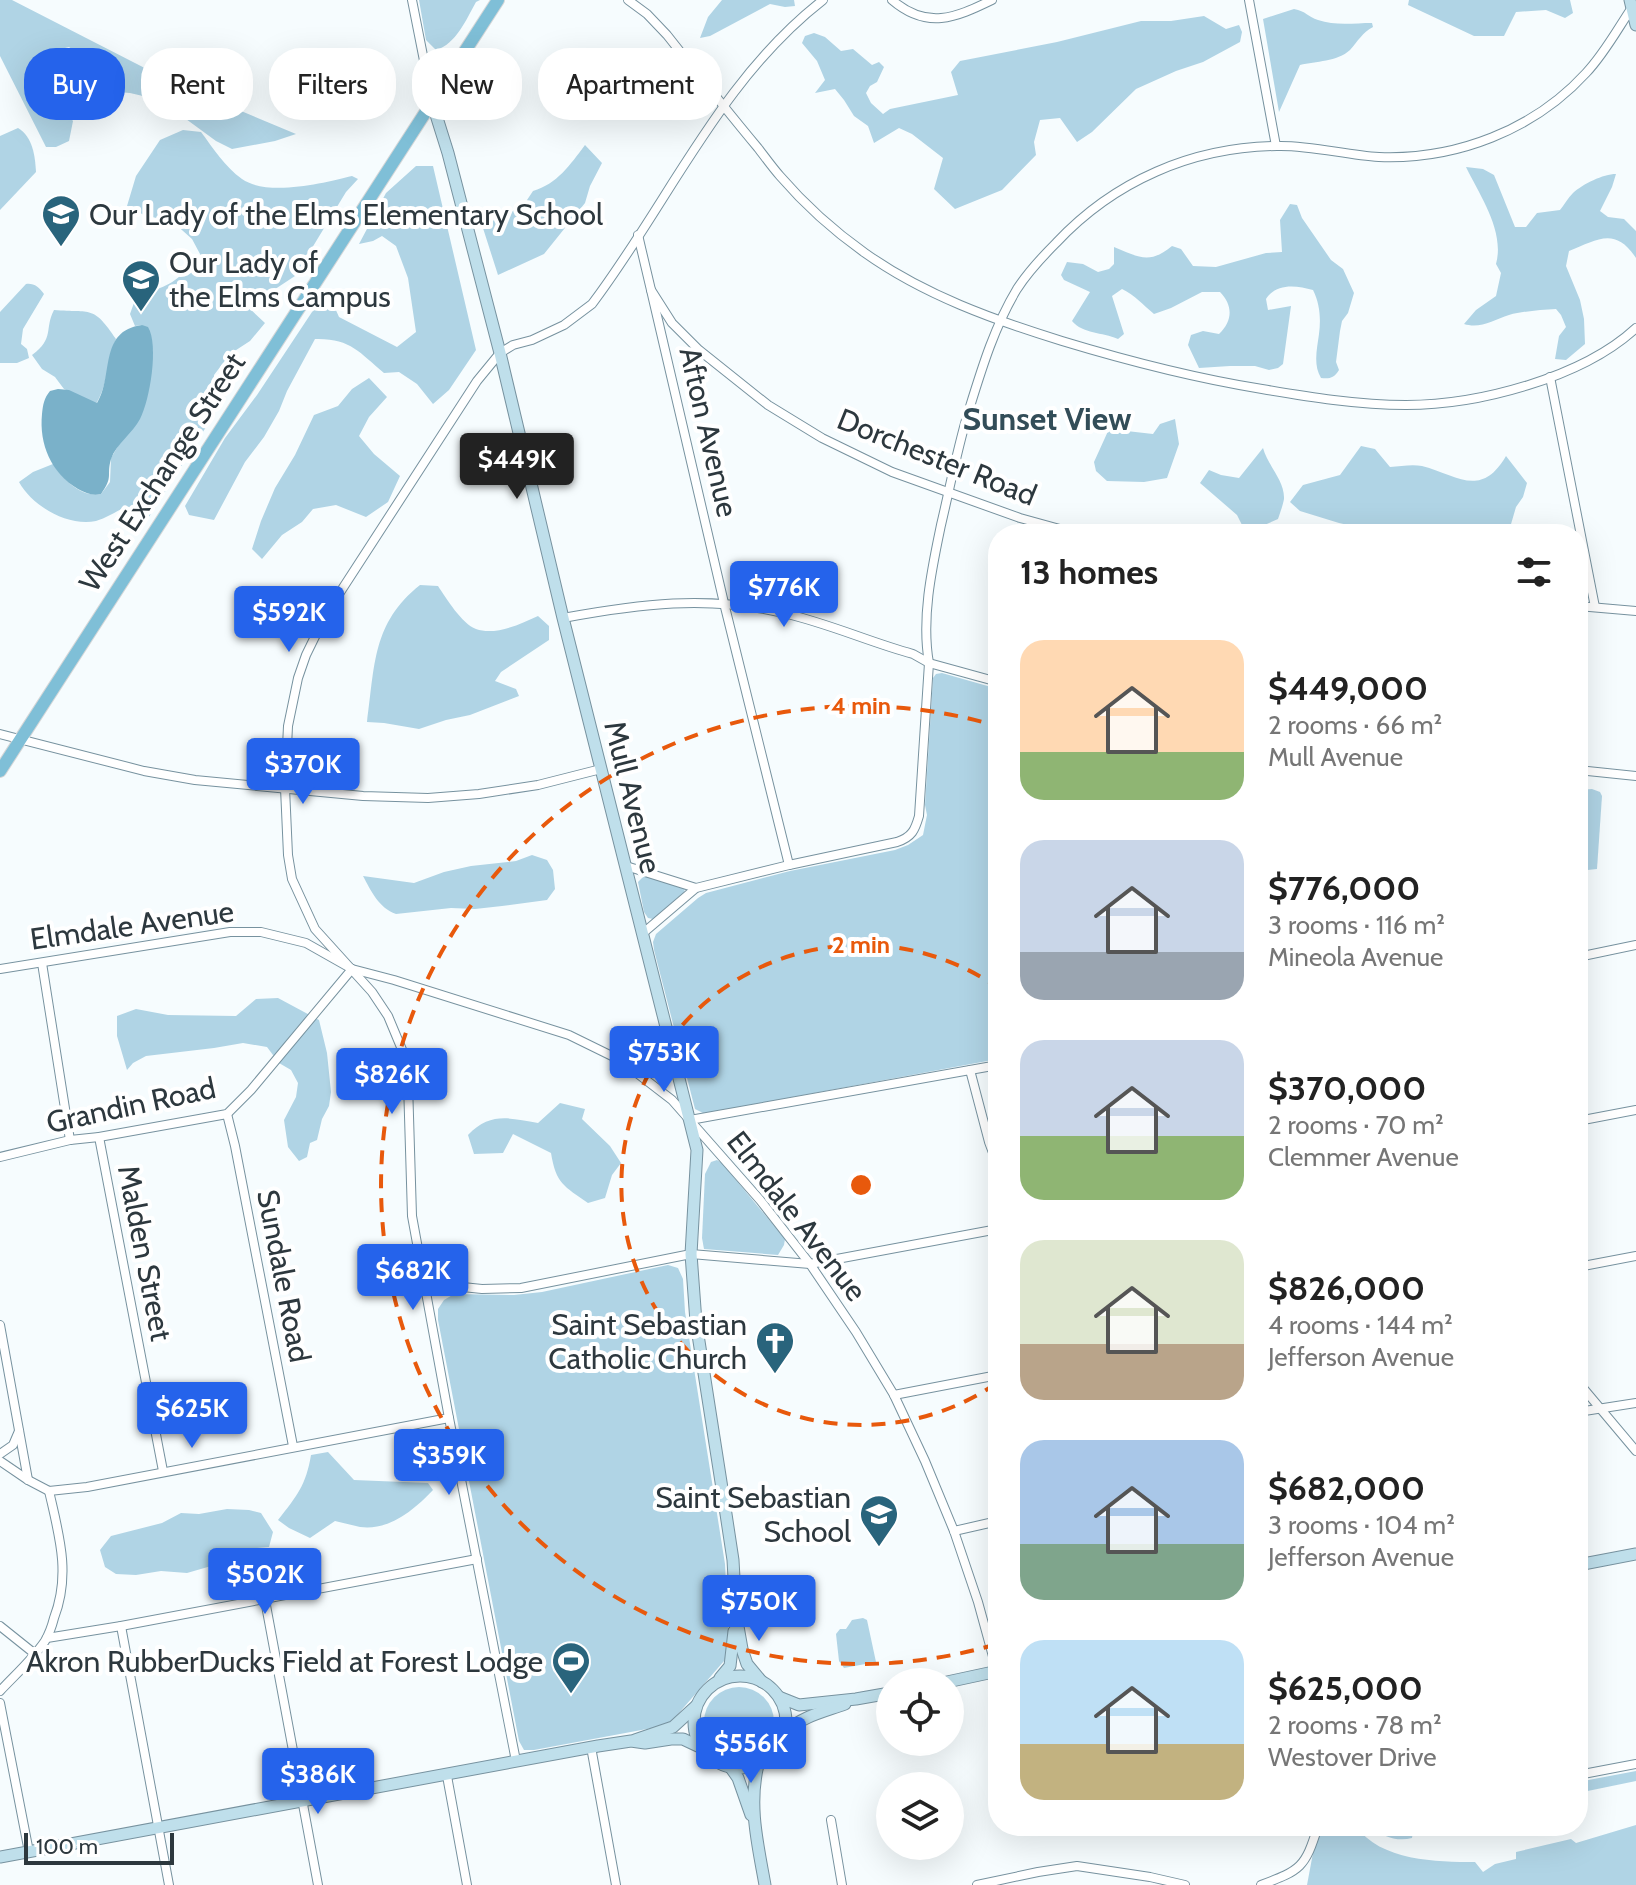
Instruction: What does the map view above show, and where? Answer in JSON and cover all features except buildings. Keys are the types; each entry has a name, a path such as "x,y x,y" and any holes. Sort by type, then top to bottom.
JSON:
{"main road":[{"name":"West Exchange Street","path":"467,48 498,0"},
{"name":"West Exchange Street","path":"0,771 420,120"}],"street":[{"name":"Mull Avenue","path":"412,0 421,48"},
{"path":"628,0 667,35 778,175 814,212 881,264 928,291 1001,321 1165,370 1269,390 1405,405 1451,401 1505,391 1550,377 1593,357 1636,328"},
{"path":"516,1761 412,1216 408,1083 403,1052 398,1037 372,992 315,929 292,879 288,855 285,750 292,702 315,635 460,406 500,353 513,345 544,336 586,310 610,279 733,90 776,41 823,0"},
{"path":"892,0 921,16 945,18 963,14 992,0"},
{"path":"1249,0 1276,146"},
{"path":"642,934 696,888 897,842 911,836 919,816 929,663 927,611 937,542 962,432 978,380 1017,290 1040,259 1081,218 1148,174 1194,157 1241,148 1276,146 1409,157 1489,139 1539,113 1572,88 1596,62 1632,6"},
{"path":"1632,6 1636,25"},
{"name":"Mull Avenue","path":"438,120 500,353 563,618 697,1150 691,1254 696,1322 733,1560 736,1615 742,1649 747,1664 762,1682"},
{"name":"Dorchester Road","path":"638,235 651,290 672,323 699,350 768,405 849,453 892,472 1042,524"},
{"name":"Afton Avenue","path":"651,290 789,865"},
{"path":"1550,377 1579,524"},
{"path":"1588,571 1595,607"},
{"path":"563,618 653,603 744,605 804,618 913,654 929,663 988,679"},
{"path":"1588,607 1636,611"},
{"path":"0,734 144,771 222,783 363,796 460,796 538,785 601,769"},
{"path":"1588,771 1636,776"},
{"path":"626,866 696,888"},
{"name":"Elmdale Avenue","path":"0,969 230,932 278,935 306,943 352,969 569,1035 620,1060 672,1100 760,1200 810,1264 856,1332 894,1395 925,1461 954,1531 988,1638"},
{"path":"1588,955 1636,945"},
{"path":"42,963 70,1140"},
{"name":"Grandin Road","path":"0,1157 70,1140 227,1114 251,1090 352,969"},
{"path":"690,1120 988,1067"},
{"path":"970,1070 988,1138"},
{"path":"1588,1119 1636,1110"},
{"name":"Sundale Road","path":"227,1114 293,1446"},
{"name":"Malden Street","path":"99,1137 163,1471"},
{"path":"424,1283 482,1289 532,1287 691,1254 810,1264 988,1231"},
{"path":"1588,1265 1636,1256"},
{"path":"0,1325 28,1480"},
{"path":"894,1395 988,1377"},
{"path":"1588,1394 1636,1451"},
{"path":"1588,1410 1636,1403"},
{"path":"0,1461 49,1491 87,1487 449,1418"},
{"path":"0,1454 13,1445 20,1431"},
{"path":"0,1691 47,1638 59,1605 63,1565 49,1491"},
{"path":"954,1531 988,1523"},
{"path":"1588,1563 1636,1554"},
{"path":"47,1638 477,1559"},
{"path":"265,1600 318,1885"},
{"name":"Mull Avenue","path":"718,1681 730,1666 736,1615"},
{"path":"0,1626 35,1654"},
{"path":"121,1626 169,1885"},
{"path":"964,1678 988,1673"},
{"path":"856,1699 797,1721 785,1732 776,1752 758,1765 745,1769 731,1768 709,1757 700,1747 693,1727 701,1696 718,1681 729,1677 752,1677 779,1697 799,1705 876,1695"},
{"path":"779,1697 785,1714 785,1732"},
{"path":"0,1703 29,1852"},
{"path":"0,1857 631,1741 673,1727 696,1706"},
{"path":"631,1741 645,1743 683,1739 700,1747"},
{"path":"591,1747 616,1885"},
{"path":"1588,1773 1636,1764"},
{"path":"758,1765 754,1780 755,1827 765,1885"},
{"path":"731,1768 738,1778 755,1827"},
{"path":"447,1776 467,1885"},
{"path":"831,1820 842,1885"},
{"path":"1261,1885 1292,1874 1309,1855 1315,1836"},
{"path":"977,1885 1077,1866 1185,1885"},
{"path":"1038,1872 1041,1885"}],"shaded area":[{"path":"0,0 12,0 106,48 24,48 24,103 0,56"},
{"path":"419,0 480,0 455,37 443,47 434,48 426,40"},
{"path":"722,0 794,0 795,6 770,4 710,36 700,38 708,17"},
{"path":"1409,0 1570,0 1573,13 1565,18 1546,10 1516,12 1504,36 1474,36 1408,5"},
{"path":"1294,9 1324,22 1372,23 1373,27 1345,54 1300,65 1279,112 1263,19"},
{"path":"1204,16 1226,29 1239,25 1242,32 1240,42 1203,62 1136,89 1092,132 1077,142 1060,118 1040,120 1034,142 1036,155 1002,190 955,209 934,189 943,158 899,128 874,143 868,126 854,116 835,89 815,93 825,80 817,61 802,43 805,36 814,33 825,37 841,51 853,49 872,65 879,62 884,67 877,82 866,93 871,103 883,114 890,109 958,95 951,72 960,61 1141,21"},
{"path":"125,58 141,66 141,96 125,93"},
{"path":"253,116 296,134 232,149 187,120 253,120"},
{"path":"32,120 73,121 69,141 56,147 46,147"},
{"path":"18,128 30,142 36,172 0,210 0,136"},
{"path":"183,130 201,132 230,169 253,184 281,188 352,176 358,179 346,192 295,276 248,307 265,323 250,341 230,354 214,375 213,416 147,520 126,507 96,521 63,518 33,499 19,482 53,464 67,481 80,490 101,494 110,482 111,458 146,399 153,351 142,325 135,326 130,314 135,300 169,284 189,266 207,267 192,239 173,222 144,215 127,206 136,176 160,140"},
{"path":"585,145 602,163 585,203 544,254 498,275 482,225 505,216 525,203 533,191 549,184 562,173"},
{"path":"416,166 433,166 476,350 449,390 433,404 417,384 399,372 384,373 346,344 315,339 279,411 245,462 214,520 189,515 185,506 225,438 322,302 335,308 339,317 397,347 416,332 408,278 396,246 382,236 359,244 386,193"},
{"path":"1466,167 1483,169 1494,175 1515,227 1526,227 1537,213 1560,210 1582,186 1616,174 1600,211 1608,217 1624,219 1636,231 1636,258 1621,242 1605,238 1569,251 1566,266 1580,300 1585,344 1566,360 1555,359 1559,336 1566,327 1556,309 1514,314 1481,325 1464,324 1476,310 1496,296 1501,273 1496,264 1498,252 1494,226"},
{"path":"1290,204 1297,205 1302,218 1331,260 1343,269 1354,293 1340,331 1336,362 1339,370 1332,377 1321,378 1317,368 1319,312 1313,290 1307,288 1281,288 1266,299 1268,310 1291,306 1283,364 1269,370 1255,366 1199,368 1188,345 1191,335 1203,331 1219,334 1227,324 1229,308 1220,292 1202,292 1154,314 1122,289 1112,296 1124,334 1118,339 1087,331 1072,321 1090,292 1064,280 1061,275 1067,262 1083,264 1098,272 1109,269 1114,264 1114,247 1137,256 1150,257 1172,246 1181,249 1193,266 1216,267 1266,253 1282,252 1280,220"},
{"path":"26,284 36,286 44,294 23,329 21,344 27,349 29,358 17,363 0,363 0,312"},
{"path":"54,310 91,313 116,339 96,404 64,389 32,355 44,343"},
{"path":"142,325 148,327 153,346 152,373 144,410 113,454 105,488 101,494 89,494 61,475 49,457 42,425 44,402 50,391 58,389 69,390 97,403 113,345 128,329"},
{"path":"369,378 387,397 369,417 359,436 374,454 400,476 388,502 366,517 336,505 313,509 302,522 282,535 262,559 252,549 261,521 314,415 338,406 352,389"},
{"path":"1175,419 1179,444 1167,478 1144,482 1107,481 1096,471 1094,462 1109,429 1153,434 1160,424"},
{"path":"1361,446 1375,449 1390,467 1422,466 1468,480 1487,477 1506,456 1527,483 1511,524 1344,524 1300,511 1290,502 1303,485 1340,475"},
{"path":"1263,448 1284,492 1278,519 1267,524 1242,524 1237,515 1200,483 1209,470 1239,478"},
{"path":"420,585 438,586 460,616 476,629 499,630 538,616 549,626 549,640 501,672 495,681 516,689 519,696 470,715 419,729 367,722 378,647 384,630 404,600"},
{"path":"936,674 988,686 988,1061 712,1112 703,1113 695,1109 654,950 656,934 706,893 790,871 895,850 923,835 927,815 925,805 933,678"},
{"path":"1588,789 1600,792 1602,796 1597,869 1588,870"},
{"path":"532,855 547,860 553,870 555,889 547,900 396,914 380,903 363,876 414,883 444,872 516,861"},
{"path":"651,876 685,889 653,919 644,912 638,882 643,877"},
{"path":"278,998 319,1020 327,1053 331,1092 329,1106 317,1140 310,1143 307,1157 299,1161 288,1147 284,1120 296,1097 298,1083 291,1070 279,1063 267,1047 243,1043 146,1056 127,1070 117,1036 117,1016 136,1009 168,1015 236,1016 256,999"},
{"path":"560,1103 585,1109 582,1119 610,1146 621,1163 612,1175 605,1198 588,1203 562,1183 551,1153 513,1134 503,1153 474,1154 468,1135 484,1123 500,1118 538,1123"},
{"path":"717,1160 785,1239 778,1255 704,1249 705,1174 711,1162"},
{"path":"668,1265 678,1268 683,1279 685,1312 725,1564 729,1649 724,1661 672,1721 663,1726 524,1750 519,1741 438,1309 444,1300 454,1294 542,1292"},
{"path":"328,1452 354,1480 428,1483 433,1490 409,1512 381,1526 360,1527 335,1521 310,1538 278,1520 300,1490 311,1455"},
{"path":"227,1509 261,1513 273,1532 269,1547 247,1549 225,1562 187,1573 116,1574 105,1567 100,1550 111,1536 162,1523 181,1513 199,1514"},
{"path":"852,1620 867,1620 876,1662 844,1668 839,1661 836,1634 840,1629 846,1629"},
{"path":"746,1687 768,1702 774,1722 772,1736 764,1747 753,1755 732,1757 714,1747 706,1736 704,1715 714,1697 725,1689"},
{"path":"1636,1771 1636,1781 1588,1791 1588,1780"},
{"path":"1636,1825 1636,1885 1307,1885 1318,1836 1364,1836 1394,1853 1427,1860 1475,1862 1483,1872 1495,1864 1516,1859 1516,1852 1571,1839 1576,1843"},
{"path":"1385,1836 1412,1836 1412,1838"}],"place":[{"name":"Our Lady of the Elms Elementary School","path":"61,248"},
{"name":"Our Lady of the Elms Campus","path":"141,313"},
{"name":"Saint Sebastian Catholic Church","path":"775,1375"},
{"name":"Saint Sebastian School","path":"879,1548"},
{"name":"Akron RubberDucks Field at Forest Lodge","path":"571,1695"}],"district":[{"name":"Sunset View","path":"1047,418"}]}
